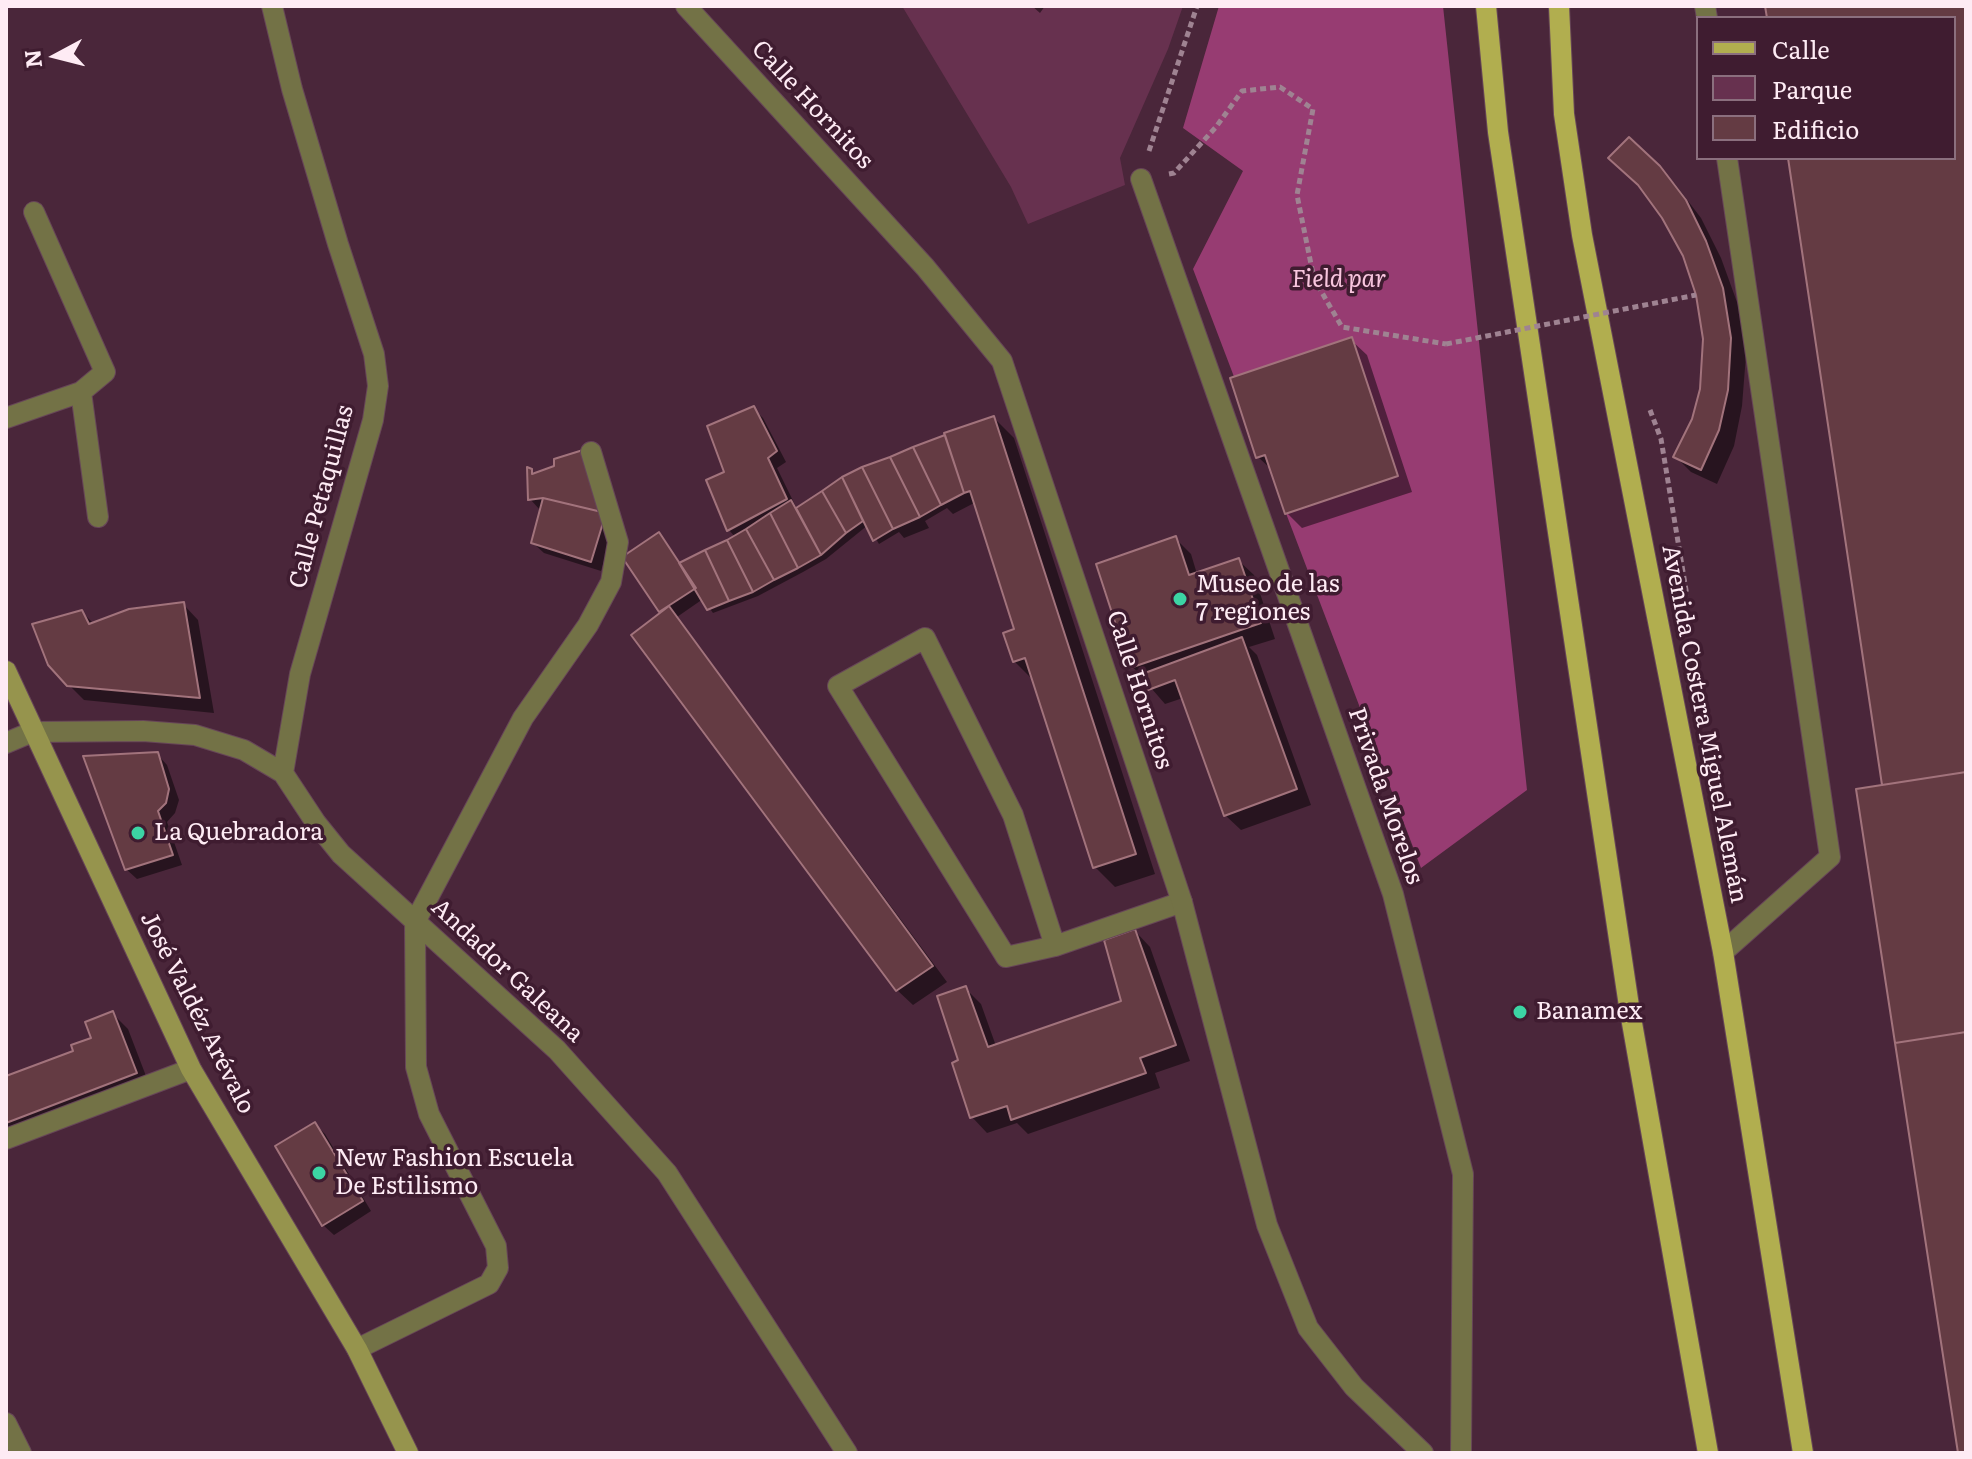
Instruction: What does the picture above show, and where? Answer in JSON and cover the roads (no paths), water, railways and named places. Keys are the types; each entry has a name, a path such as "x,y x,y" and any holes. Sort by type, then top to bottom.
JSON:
{"main road":[{"path":"1486,6 1498,132 1629,1006 1708,1453"},
{"name":"Avenida Costera Miguel Alemán","path":"1559,6 1564,114 1582,235 1723,952 1803,1453"}],"street":[{"name":"Calle Petaquillas","path":"272,6 292,89 374,354 378,386 373,420 300,674 283,773"},
{"name":"Calle Hornitos","path":"686,6 925,267 1002,361 1182,902 1267,1225 1308,1328 1354,1387 1423,1453"},
{"path":"1723,952 1830,857 1727,160"},
{"name":"Privada Morelos","path":"1141,179 1393,894 1463,1174 1461,1453"},
{"path":"6,418 81,392 105,372 34,212"},
{"path":"81,392 98,517"},
{"path":"357,1349 489,1284 498,1268 496,1246 429,1114 416,1067 415,922 523,718 588,625 611,582 618,542 591,452"},
{"path":"1055,946 1013,815 925,638 838,686 1006,957 1055,946 1182,902"},
{"name":"José Valdéz Arévalo","path":"6,671 191,1069 357,1349 408,1453"},
{"name":"Andador Galeana","path":"6,743 32,732 143,731 195,735 244,750 283,773 341,854 557,1050 667,1173 847,1453"},
{"path":"6,1139 191,1069"},
{"path":"6,1423 21,1453"}],"place":[{"name":"Museo de las 7 regiones","path":"1180,599"},
{"name":"La Quebradora","path":"138,833"},
{"name":"Banamex","path":"1520,1012"},
{"name":"New Fashion Escuela De Estilismo","path":"319,1173"}],"park label":[{"name":"Field par","path":"1339,280"}]}
